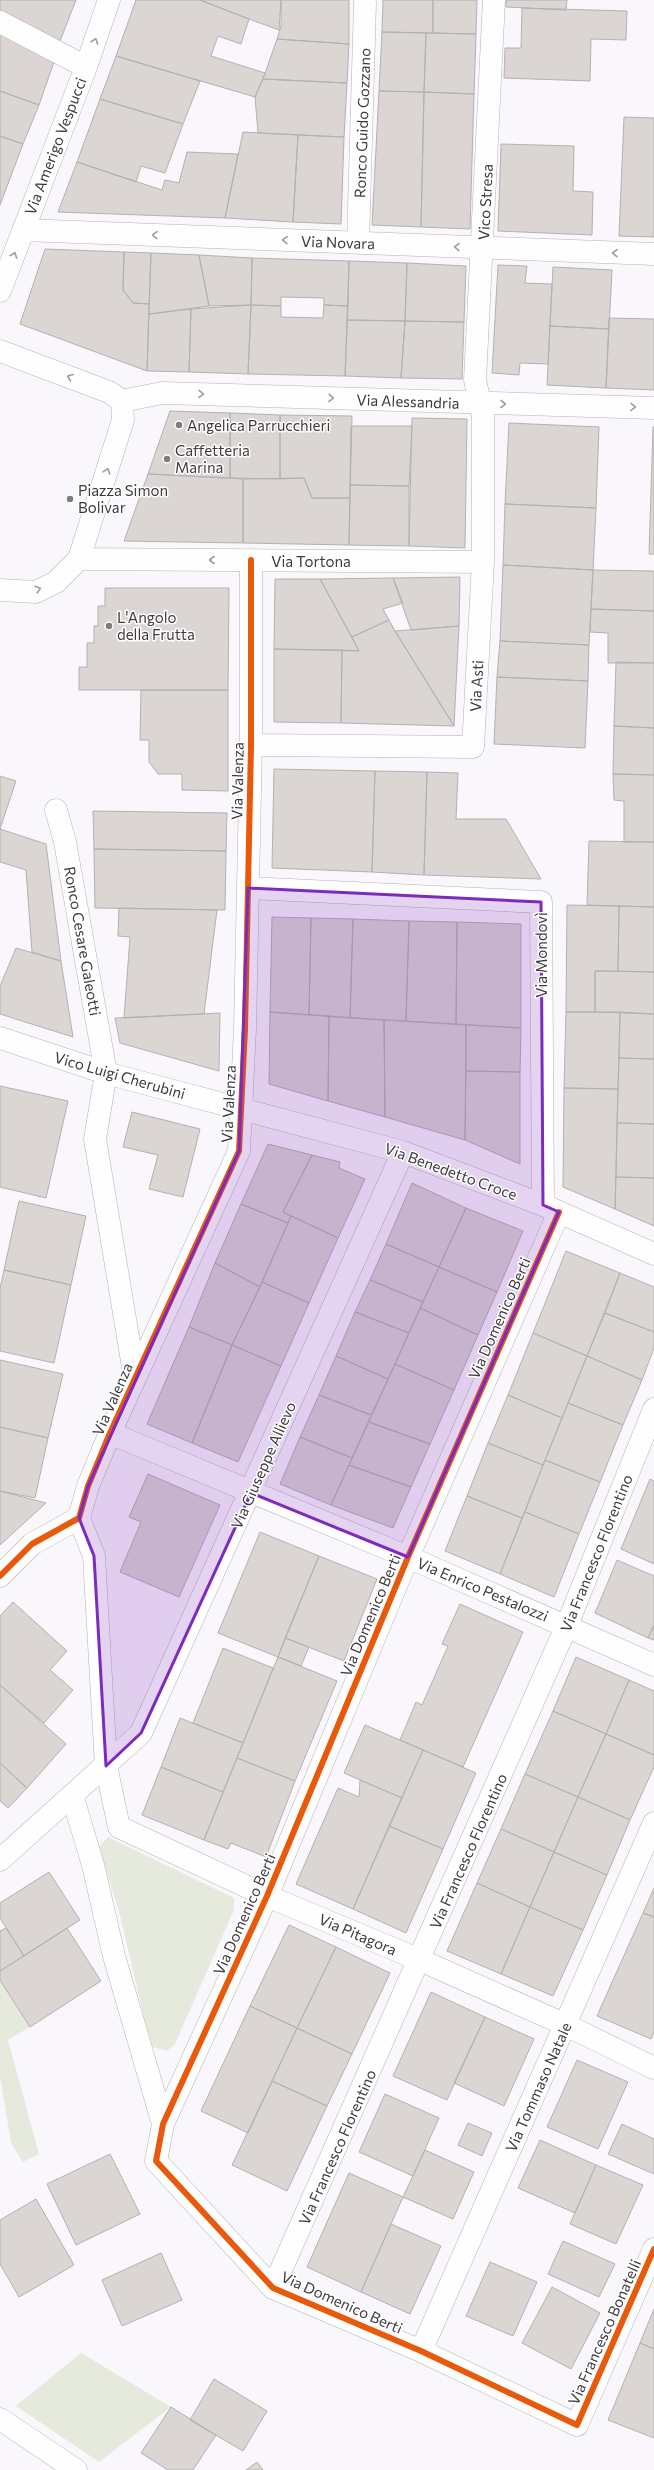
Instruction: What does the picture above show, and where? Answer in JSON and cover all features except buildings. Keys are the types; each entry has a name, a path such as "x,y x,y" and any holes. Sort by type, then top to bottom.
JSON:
{"street":[{"name":"Via Amerigo Vespucci","path":"0,291 86,67 109,0"},
{"name":"Vico Stresa","path":"480,403 475,380 483,248 494,0"},
{"name":"Ronco Guido Gozzano","path":"358,243 365,3"},
{"path":"0,22 86,67"},
{"name":"Via Novara","path":"23,230 654,254"},
{"path":"0,351 109,392 122,401 123,420 79,559 56,582 36,592 0,590"},
{"name":"Via Alessandria","path":"122,401 162,393 654,408"},
{"name":"Via Asti","path":"251,745 473,747 483,562 483,417 480,403"},
{"name":"Via Tortona","path":"79,559 483,562"},
{"name":"Via Valenza","path":"79,1518 88,1486 110,1433 239,1151 248,888 251,745 251,560"},
{"name":"Ronco Cesare Galeotti","path":"56,810 65,842 106,1073 95,1140 135,1379"},
{"name":"Via Mondovì","path":"248,888 541,902 551,1208"},
{"name":"Vico Luigi Cherubini","path":"0,1038 106,1073 241,1108"},
{"name":"Via Benedetto Croce","path":"241,1108 403,1152 551,1208 654,1254"},
{"name":"Via Giuseppe Allievo","path":"0,1860 141,1733 251,1493 403,1152"},
{"name":"Via Domenico Berti","path":"551,1208 267,1896 164,2124 156,2161 273,2288 421,2351 577,2425"},
{"name":"Via Francesco Florentino","path":"273,2288 420,1960 567,1625 654,1409"},
{"name":"Via Enrico Pestalozzi","path":"110,1433 251,1493 408,1557 654,1664"},
{"path":"0,1576 32,1544 79,1518 94,1556 106,1766"},
{"name":"Via Pitagora","path":"106,1766 119,1827 267,1896 420,1960 566,2025 654,2068"},
{"path":"72,1795 93,1866 114,1956 164,2124"},
{"name":"Via Tommaso Natale","path":"421,2351 654,1823"},
{"name":"Via Francesco Bonatelli","path":"577,2425 654,2249"},
{"path":"0,2419 76,2470"}],"highlighted area":[{"path":"248,888 541,902 543,1205 559,1212 408,1557 251,1493 141,1733 106,1766 94,1556 79,1518 88,1486 239,1151"}],"shaded area":[{"path":"108,1837 234,1898 234,1910 174,2046 166,2051 153,2047 147,2030 120,1915 99,1847"},
{"path":"0,1980 30,2027 8,2040 39,2154 23,2162 11,2143 0,2076"},
{"path":"81,2353 171,2407 99,2462 16,2406"}],"cycle path":[{"path":"0,1576 32,1544 79,1518 88,1486 110,1433 239,1151 245,1029 251,745 251,560"},
{"path":"559,1212 408,1557 267,1896 163,2124 156,2161 273,2288 421,2351 577,2425 654,2249"}],"place":[{"name":"Angelica Parrucchieri","path":"179,425"},
{"name":"Caffetteria Marina","path":"167,459"},
{"name":"Piazza Simon Bolivar","path":"70,499"},
{"name":"L'Angolo della Frutta","path":"109,626"}]}
